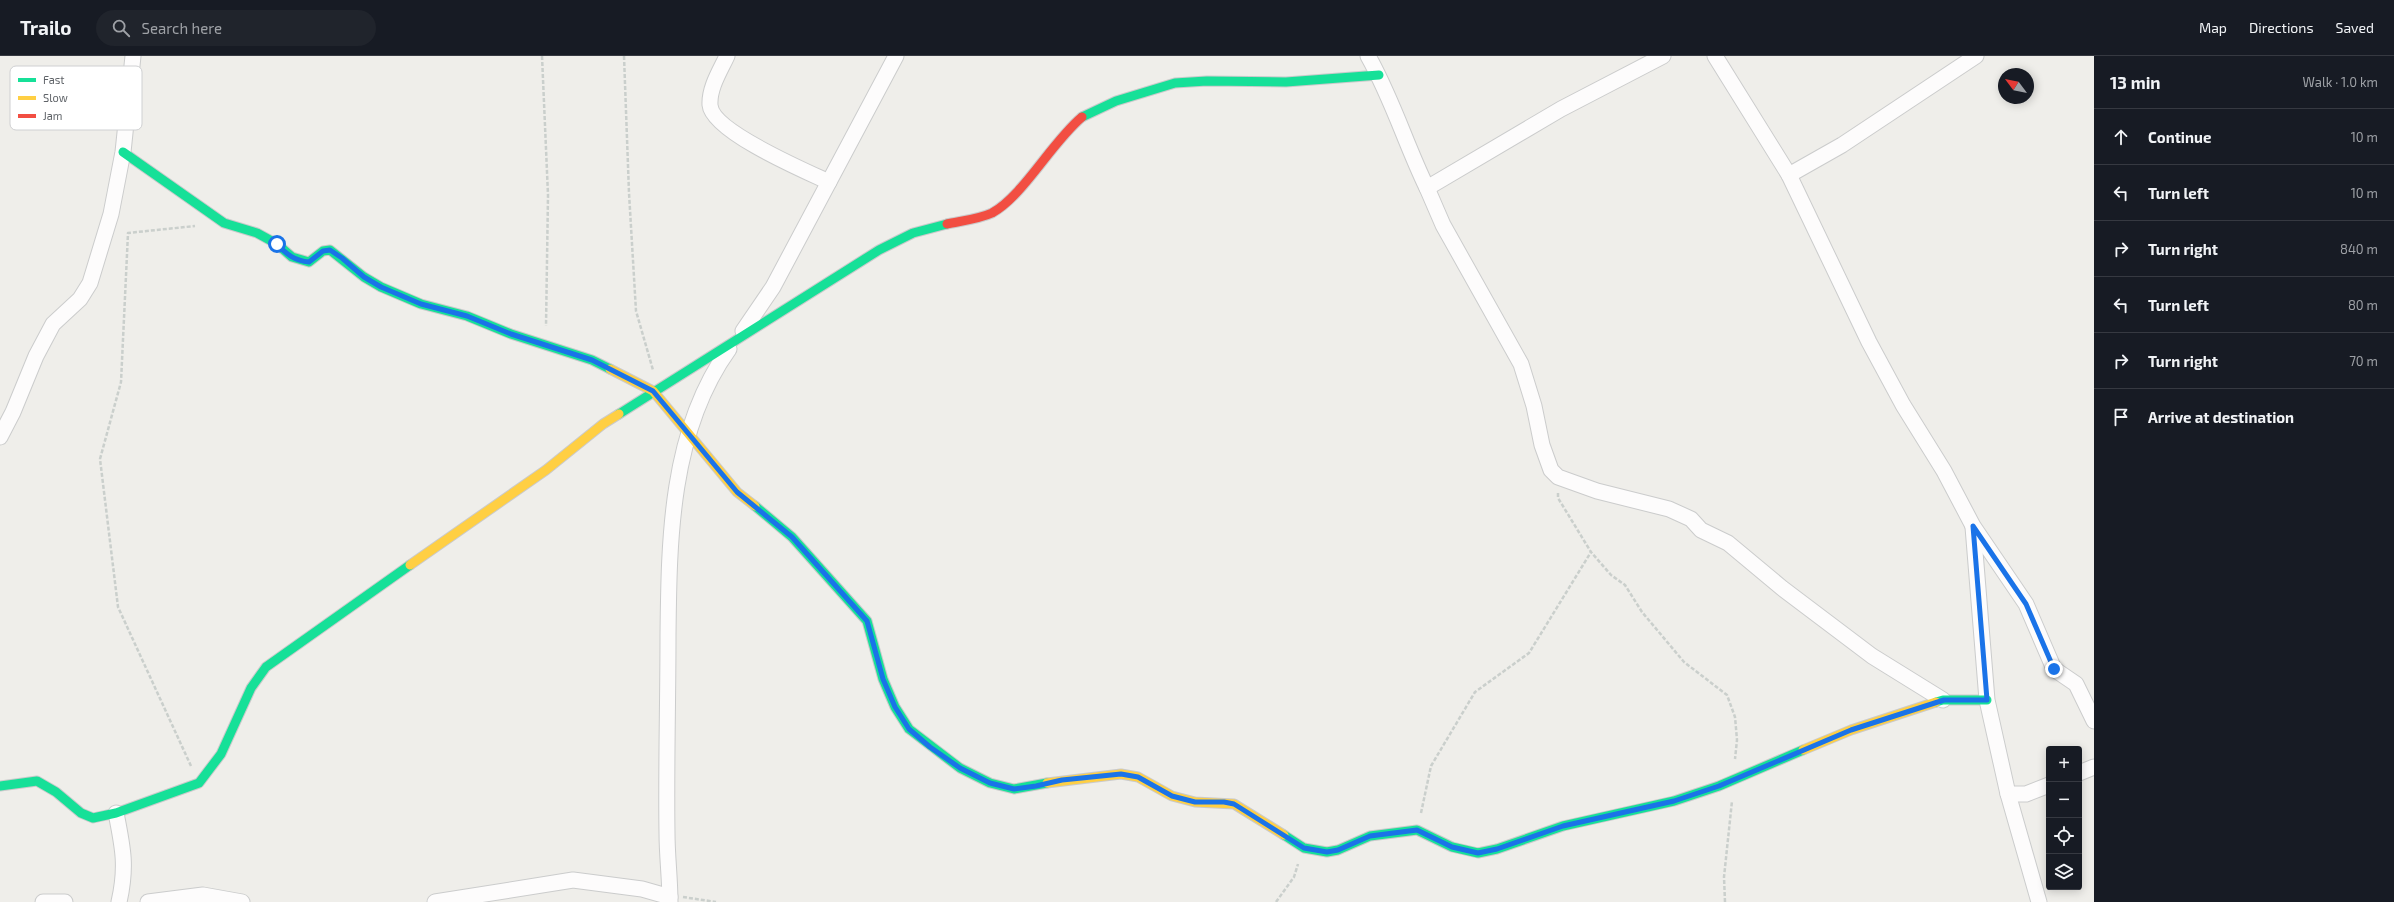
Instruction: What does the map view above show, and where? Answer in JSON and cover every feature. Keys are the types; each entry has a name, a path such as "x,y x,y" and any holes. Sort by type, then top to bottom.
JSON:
{"street":[{"path":"132,66 133,56"},
{"path":"727,56 711,91 710,106 714,116 725,127 745,139 829,182"},
{"path":"435,902 465,899 573,880 642,889 670,899 667,834 669,579 674,507 688,433 700,398 717,366 772,287 896,56"},
{"path":"1368,56 1379,75 1405,142 1443,225 1521,364 1534,406 1542,445 1551,470 1558,477 1597,491 1669,509 1691,519 1701,530 1734,547 1782,588 1872,656 1944,700"},
{"path":"1427,188 1458,168 1499,147 1560,109 1663,56"},
{"path":"1715,56 1789,175 1869,342 1903,405 1944,471 1973,526 2026,604 2054,669 2076,684 2094,721"},
{"path":"1789,175 1842,145 1976,56"},
{"path":"0,786 38,782 56,792 81,813 93,818 116,813 199,783 210,771 221,754 251,688 266,667 546,470 604,424 879,250 913,233 991,213 1009,199 1073,124 1084,115 1110,104 1185,82 1272,83 1379,75"},
{"path":"0,437 13,412 36,356 53,324 80,299 90,283 111,214 123,152 125,130"},
{"path":"123,152 224,223 257,233 277,244 284,252 299,260 309,262 323,251 330,250 364,277 381,287 421,304 467,316 511,334 592,360 656,390 688,433 737,492 792,537 867,621 883,679 895,707 909,729 930,747 960,768 990,783 1014,789 1062,780 1121,774 1138,777 1172,796 1195,802 1224,802 1234,804 1304,848 1327,852 1338,850 1370,836 1417,830 1452,847 1478,853 1497,849 1563,826 1674,801 1738,777 1851,730 1944,700 1987,700"},
{"path":"1973,526 1987,700 2008,794 2040,902"},
{"path":"2082,772 2094,767"},
{"path":"2008,794 2026,794 2046,786"},
{"path":"116,813 125,872 119,902"},
{"path":"148,902 203,895 242,902"},
{"path":"43,902 65,902"}],"path":[{"path":"542,56 548,194 546,345"},
{"path":"624,56 629,193 636,311 656,390"},
{"path":"199,783 118,607 100,459 121,382 128,233 224,223"},
{"path":"1558,477 1558,498 1591,552 1610,575 1625,584 1642,612 1684,662 1727,695 1735,717 1737,740 1734,762 1738,777"},
{"path":"1417,830 1431,766 1475,692 1529,653 1591,552"},
{"path":"1725,902 1724,877 1732,800"},
{"path":"1276,902 1294,878 1304,848"},
{"path":"670,899 694,897 716,902"}],"traffic: fast":[{"path":"1082,117 1116,101 1175,83 1207,81 1286,82 1379,75"},
{"path":"123,152 224,223 257,233 277,244 292,257 309,262 323,251 330,250 364,277 381,287 421,304 467,316 511,334 592,360 610,369"},
{"path":"619,414 879,250 913,233 947,224"},
{"path":"755,506 792,537 867,621 883,679 895,707 909,729 960,768 990,783 1014,789 1047,783"},
{"path":"0,786 37,781 56,792 81,813 93,818 116,813 199,783 221,754 251,688 266,667 410,565"},
{"path":"1936,702 1943,700 1987,700"},
{"path":"1284,835 1304,848 1327,852 1338,850 1370,836 1417,830 1452,847 1478,853 1497,849 1563,826 1674,801 1719,786 1803,750"}],"traffic: slow":[{"path":"610,369 653,391 737,492 755,506"},
{"path":"410,565 546,470 603,424 619,414"},
{"path":"1803,750 1851,730 1936,702"},
{"path":"1047,783 1121,774 1138,777 1172,796 1195,802 1234,804 1284,835"}],"traffic: jam":[{"path":"947,224 987,215 1004,205 1026,182 1059,140 1082,117"}],"route":[{"path":"277,244 284,252 292,257 309,262 323,251 330,250 364,277 381,287 421,304 467,316 511,334 592,360 653,391 737,492 792,537 821,566 867,621 883,679 895,707 909,729 930,747 960,768 990,783 1014,789 1062,780 1121,774 1138,777 1172,796 1195,802 1224,802 1234,804 1243,808 1284,837 1304,848 1327,852 1351,846 1370,836 1384,833 1417,830 1452,847 1466,852 1478,853 1526,840 1563,826 1674,801 1719,786 1851,730 1944,700 1987,700 1973,526 2026,604 2054,669"}]}
